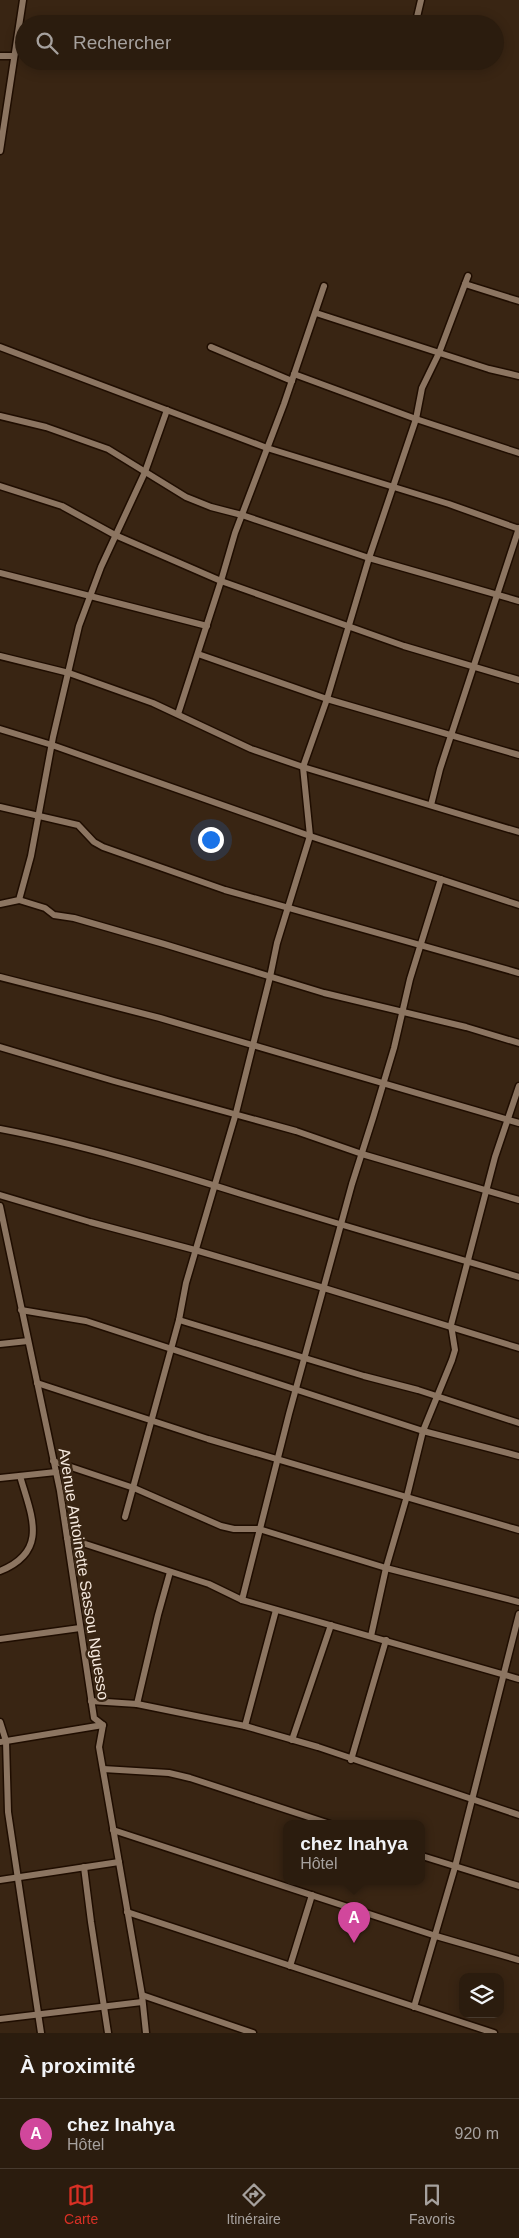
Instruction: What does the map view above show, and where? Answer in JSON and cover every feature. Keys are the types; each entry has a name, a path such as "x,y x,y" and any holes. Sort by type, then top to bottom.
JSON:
{"street":[{"path":"21,15 23,0"},
{"path":"417,15 421,0"},
{"path":"0,151 2,120 15,50"},
{"path":"0,56 14,56"},
{"path":"126,1517 195,1250 236,1113 277,943 310,836 304,767 369,558 416,419 422,388 439,353 468,276"},
{"path":"465,284 519,301"},
{"path":"178,714 221,581 234,533 293,377 324,286"},
{"path":"316,313 439,353 519,376"},
{"path":"0,347 267,448 449,504 519,528 430,805"},
{"path":"211,347 293,377 519,453"},
{"path":"18,900 31,856 52,744 79,626 89,596 115,535 145,472 167,410"},
{"path":"0,416 46,427 108,449 195,501 369,558 519,601"},
{"path":"0,486 62,506 115,535 221,581 404,646 519,680"},
{"path":"0,574 207,626"},
{"path":"198,654 327,698 519,755"},
{"path":"0,656 69,673 178,714 250,749 519,832"},
{"path":"0,729 52,744 310,836 519,905"},
{"path":"0,807 39,814 78,825 94,842 103,847 225,890 422,944 519,973"},
{"path":"242,1600 304,1358 352,1184 403,1013 410,979 441,879"},
{"path":"0,904 18,900 45,908 54,915 74,918 270,977 466,1028 519,1044"},
{"path":"0,977 105,1003 519,1122"},
{"path":"0,1047 114,1081 296,1130 362,1154 519,1200"},
{"path":"371,1636 386,1568 407,1496 423,1431 452,1360 454,1350 451,1326 495,1157 519,1086"},
{"path":"0,1130 115,1155 519,1277"},
{"path":"0,1195 324,1288 519,1348"},
{"name":"Avenue Antoinette Sassou Nguesso","path":"0,1206 3,1236 28,1340 56,1472 94,1718 104,1725"},
{"path":"21,1310 86,1321 423,1431 519,1456"},
{"path":"178,1320 436,1396 519,1423"},
{"path":"0,1344 28,1340"},
{"path":"37,1384 152,1421 519,1530"},
{"path":"53,1461 134,1488 221,1526 234,1529 259,1529 386,1568 519,1602"},
{"path":"0,1478 56,1472"},
{"path":"0,1571 22,1560 34,1531 20,1476"},
{"path":"67,1538 209,1584 228,1595 242,1600 519,1679"},
{"path":"137,1704 170,1572"},
{"path":"245,1726 276,1610"},
{"path":"414,2007 455,1867 519,1614"},
{"path":"292,1740 331,1625"},
{"path":"0,1639 80,1628"},
{"path":"351,1760 386,1640"},
{"path":"91,1701 137,1704 245,1726 519,1815"},
{"path":"0,1722 8,1812 41,2033"},
{"path":"3,1742 104,1725 99,1747 142,1995 146,2033"},
{"path":"102,1769 170,1773 318,1820"},
{"path":"113,1830 436,1936 519,1960"},
{"path":"425,1857 519,1886"},
{"path":"0,1880 118,1862"},
{"path":"84,1867 90,1922 108,2033"},
{"path":"290,1966 312,1895"},
{"path":"127,1912 494,2033"},
{"path":"142,1995 253,2033"},
{"path":"0,2019 142,2002"}],"place":[{"name":"chez Inahya","path":"354,1943"}]}
